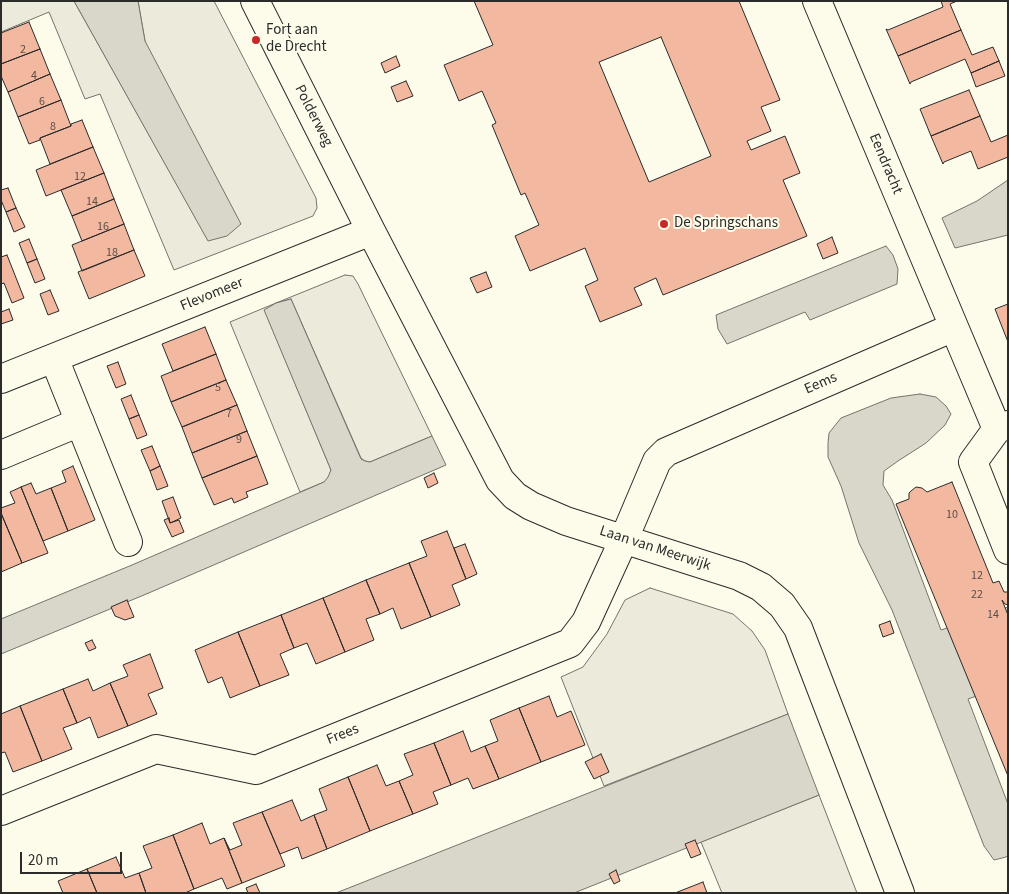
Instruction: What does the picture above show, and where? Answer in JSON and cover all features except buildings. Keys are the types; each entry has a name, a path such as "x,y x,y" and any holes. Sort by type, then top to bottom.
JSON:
{"street":[{"name":"Polderweg","path":"255,1 371,231"},
{"name":"Eendracht","path":"817,1 954,327"},
{"name":"Flevomeer","path":"1,379 371,231"},
{"name":"Laan van Meerwijk","path":"371,231 500,480 515,496 531,506 566,521 739,576 761,587 782,605 798,628 900,893"},
{"path":"954,327 1002,427 973,462 1008,550"},
{"name":"Eems","path":"624,540 657,460 666,452 954,327"},
{"path":"54,358 128,542"},
{"path":"1,455 80,422"},
{"name":"Frees","path":"1,811 156,749 256,770 570,643 586,622 624,540"}],"shaded area":[{"path":"1,1 74,1 208,240 145,41 138,1 214,1 316,198 317,208 313,216 174,270 100,94 85,99 49,12 1,32"},
{"path":"74,1 138,1 145,41 241,224 227,236 208,241"},
{"path":"1008,180 1008,235 955,248 942,218 977,201"},
{"path":"886,246 893,255 898,269 897,284 810,320 805,312 727,344 718,329 716,315"},
{"path":"345,275 353,276 432,436 370,462 361,458 291,299 276,303"},
{"path":"291,299 361,459 370,462 432,436 446,465 144,595 1,654 1,619 324,482 331,470 264,310 276,303"},
{"path":"276,303 265,311 331,470 329,477 324,482 300,492 230,322"},
{"path":"920,394 936,397 946,406 951,414 945,425 926,443 884,471 883,485 892,500 941,630 1008,607 1008,685 968,699 1008,804 1008,855 994,860 984,846 892,610 859,543 841,486 828,457 829,433 841,418 891,398"},
{"path":"650,588 733,614 752,631 765,650 788,714 604,786 561,677 583,667 607,634 625,600"},
{"path":"788,714 819,795 574,893 336,893"},
{"path":"819,795 857,893 722,893 701,842"}],"place":[{"name":"Fort aan de Drecht","path":"256,40"},
{"name":"De Springschans","path":"664,224"}]}
